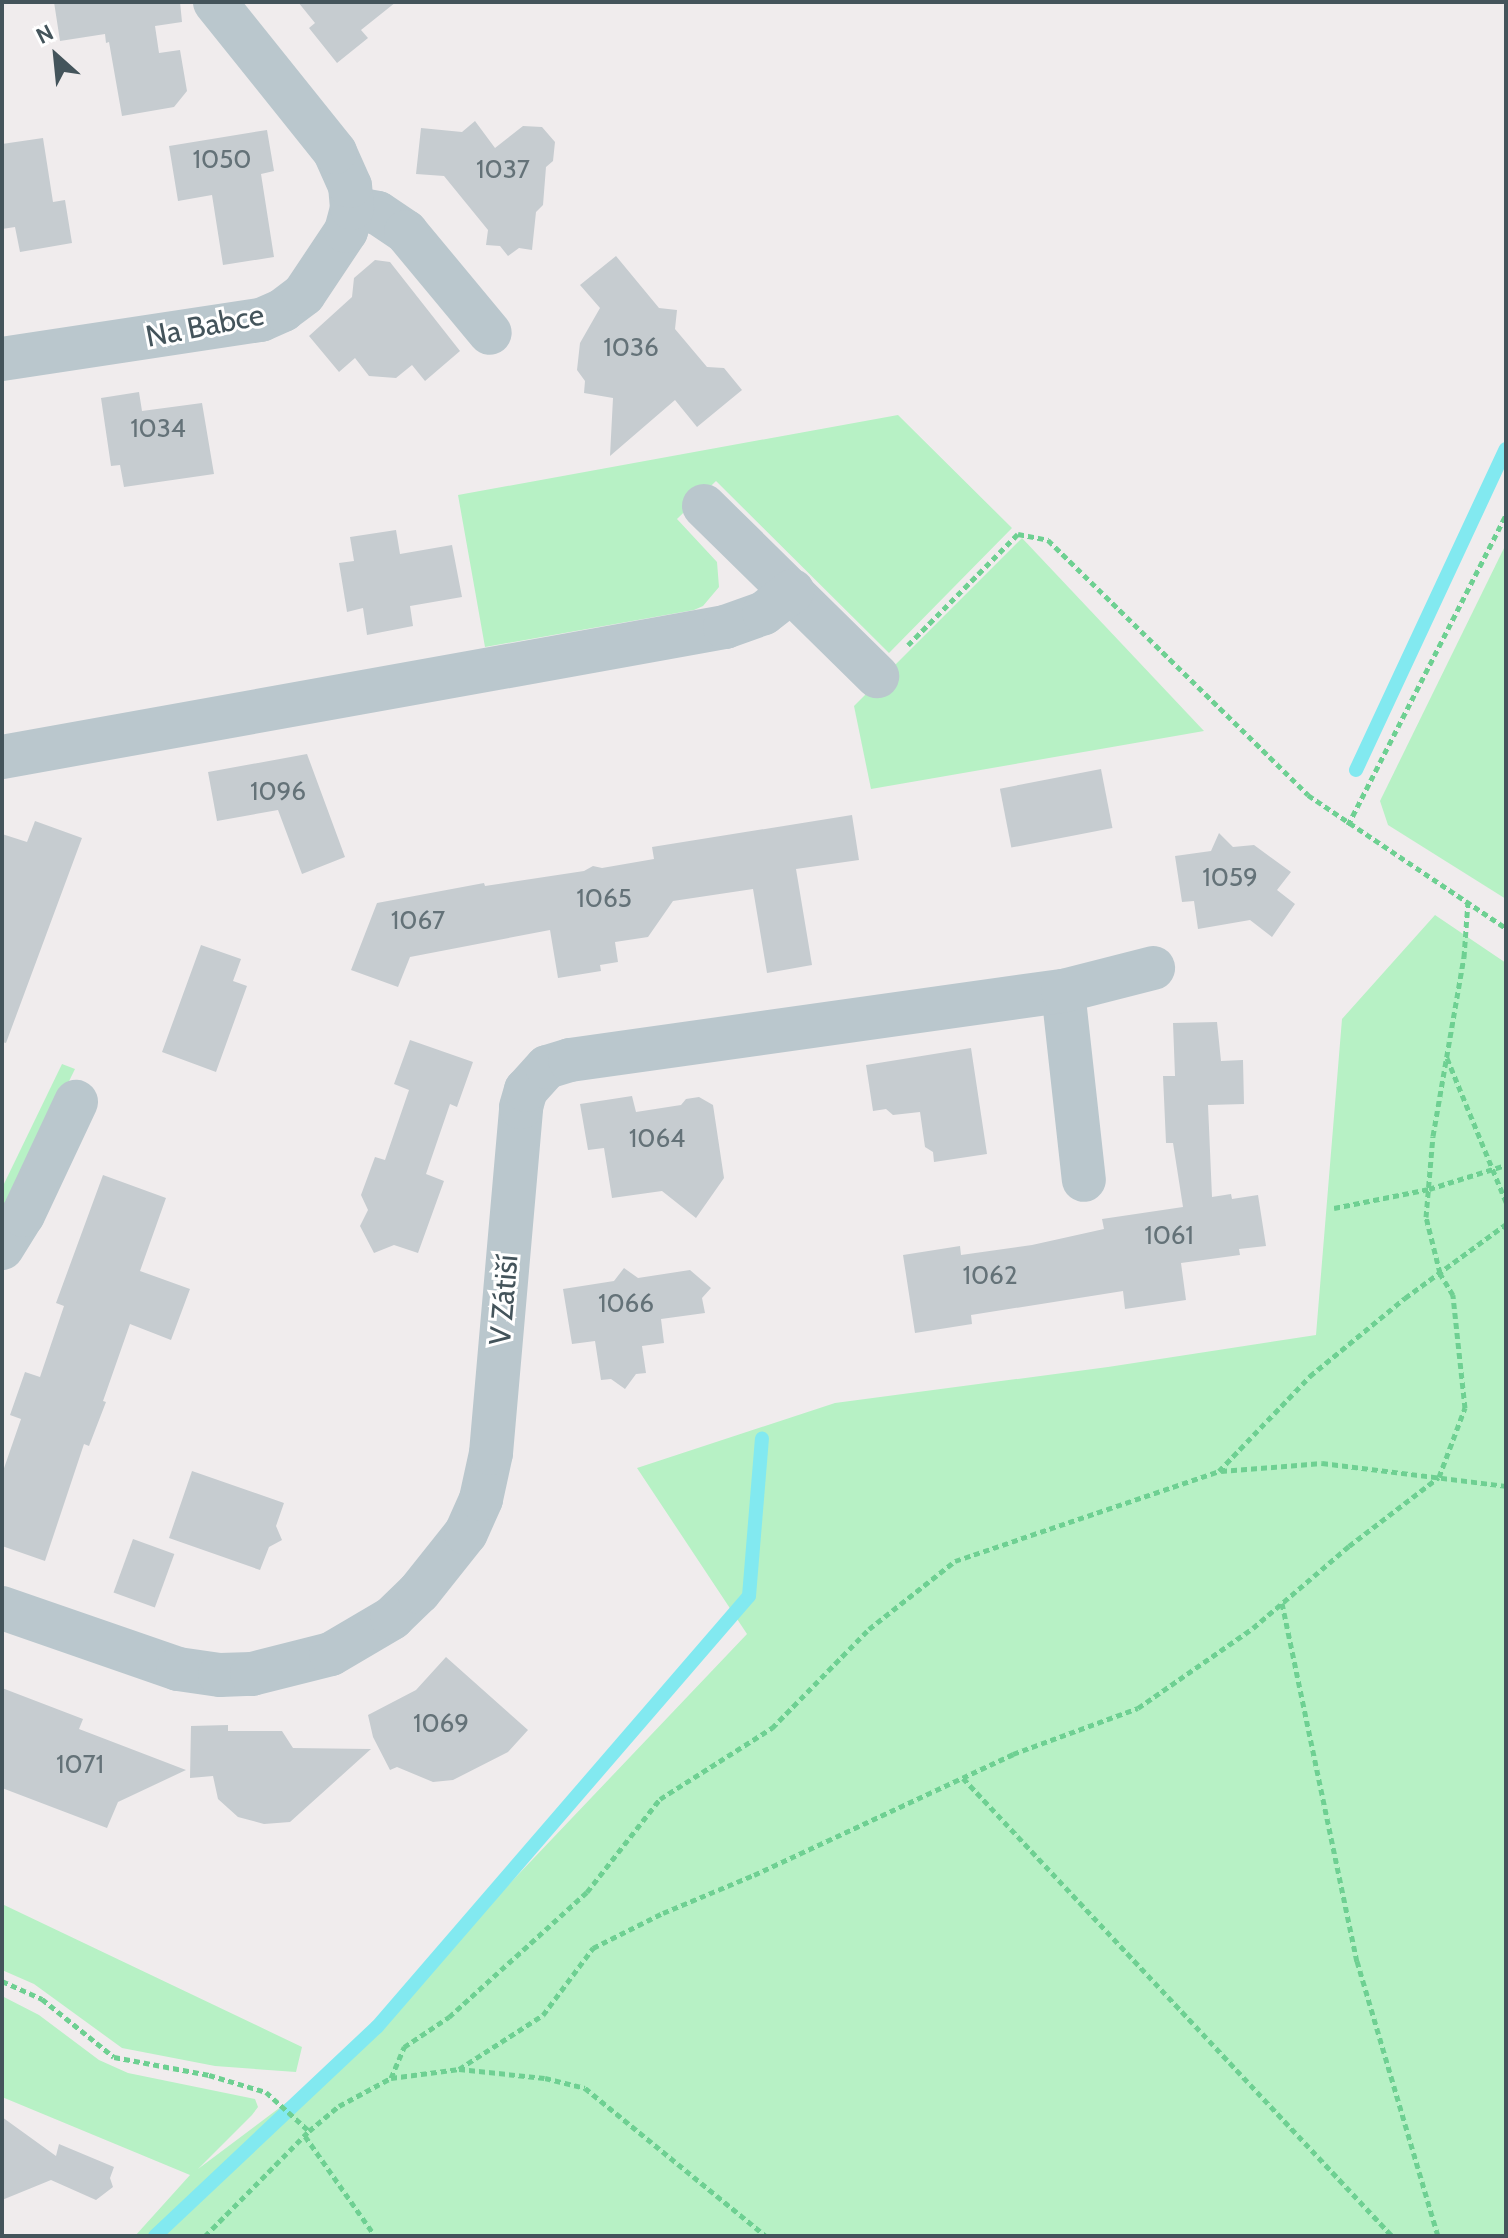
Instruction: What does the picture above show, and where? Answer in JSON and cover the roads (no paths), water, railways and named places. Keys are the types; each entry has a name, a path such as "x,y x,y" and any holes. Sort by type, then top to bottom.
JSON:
{"street":[{"path":"215,2 324,134 347,178 352,208 378,213 406,232 490,333"},
{"name":"Na Babce","path":"2,359 261,320 283,310 304,294 346,231 352,208"},
{"path":"704,506 877,676"},
{"path":"2,757 725,627 764,613 792,591"},
{"name":"V Zátiší","path":"2,1608 142,1659 220,1675 252,1674 291,1667 331,1654 362,1639 392,1618 444,1564 466,1533 481,1499 491,1453 521,1107 534,1077 547,1067 570,1060 1063,991 1153,968"},
{"path":"1063,991 1084,1180"},
{"path":"2,1248 23,1215 76,1102"}],"waterway":[{"path":"1356,770 1506,449"},
{"path":"155,2236 377,2027 749,1596 762,1439"}]}
